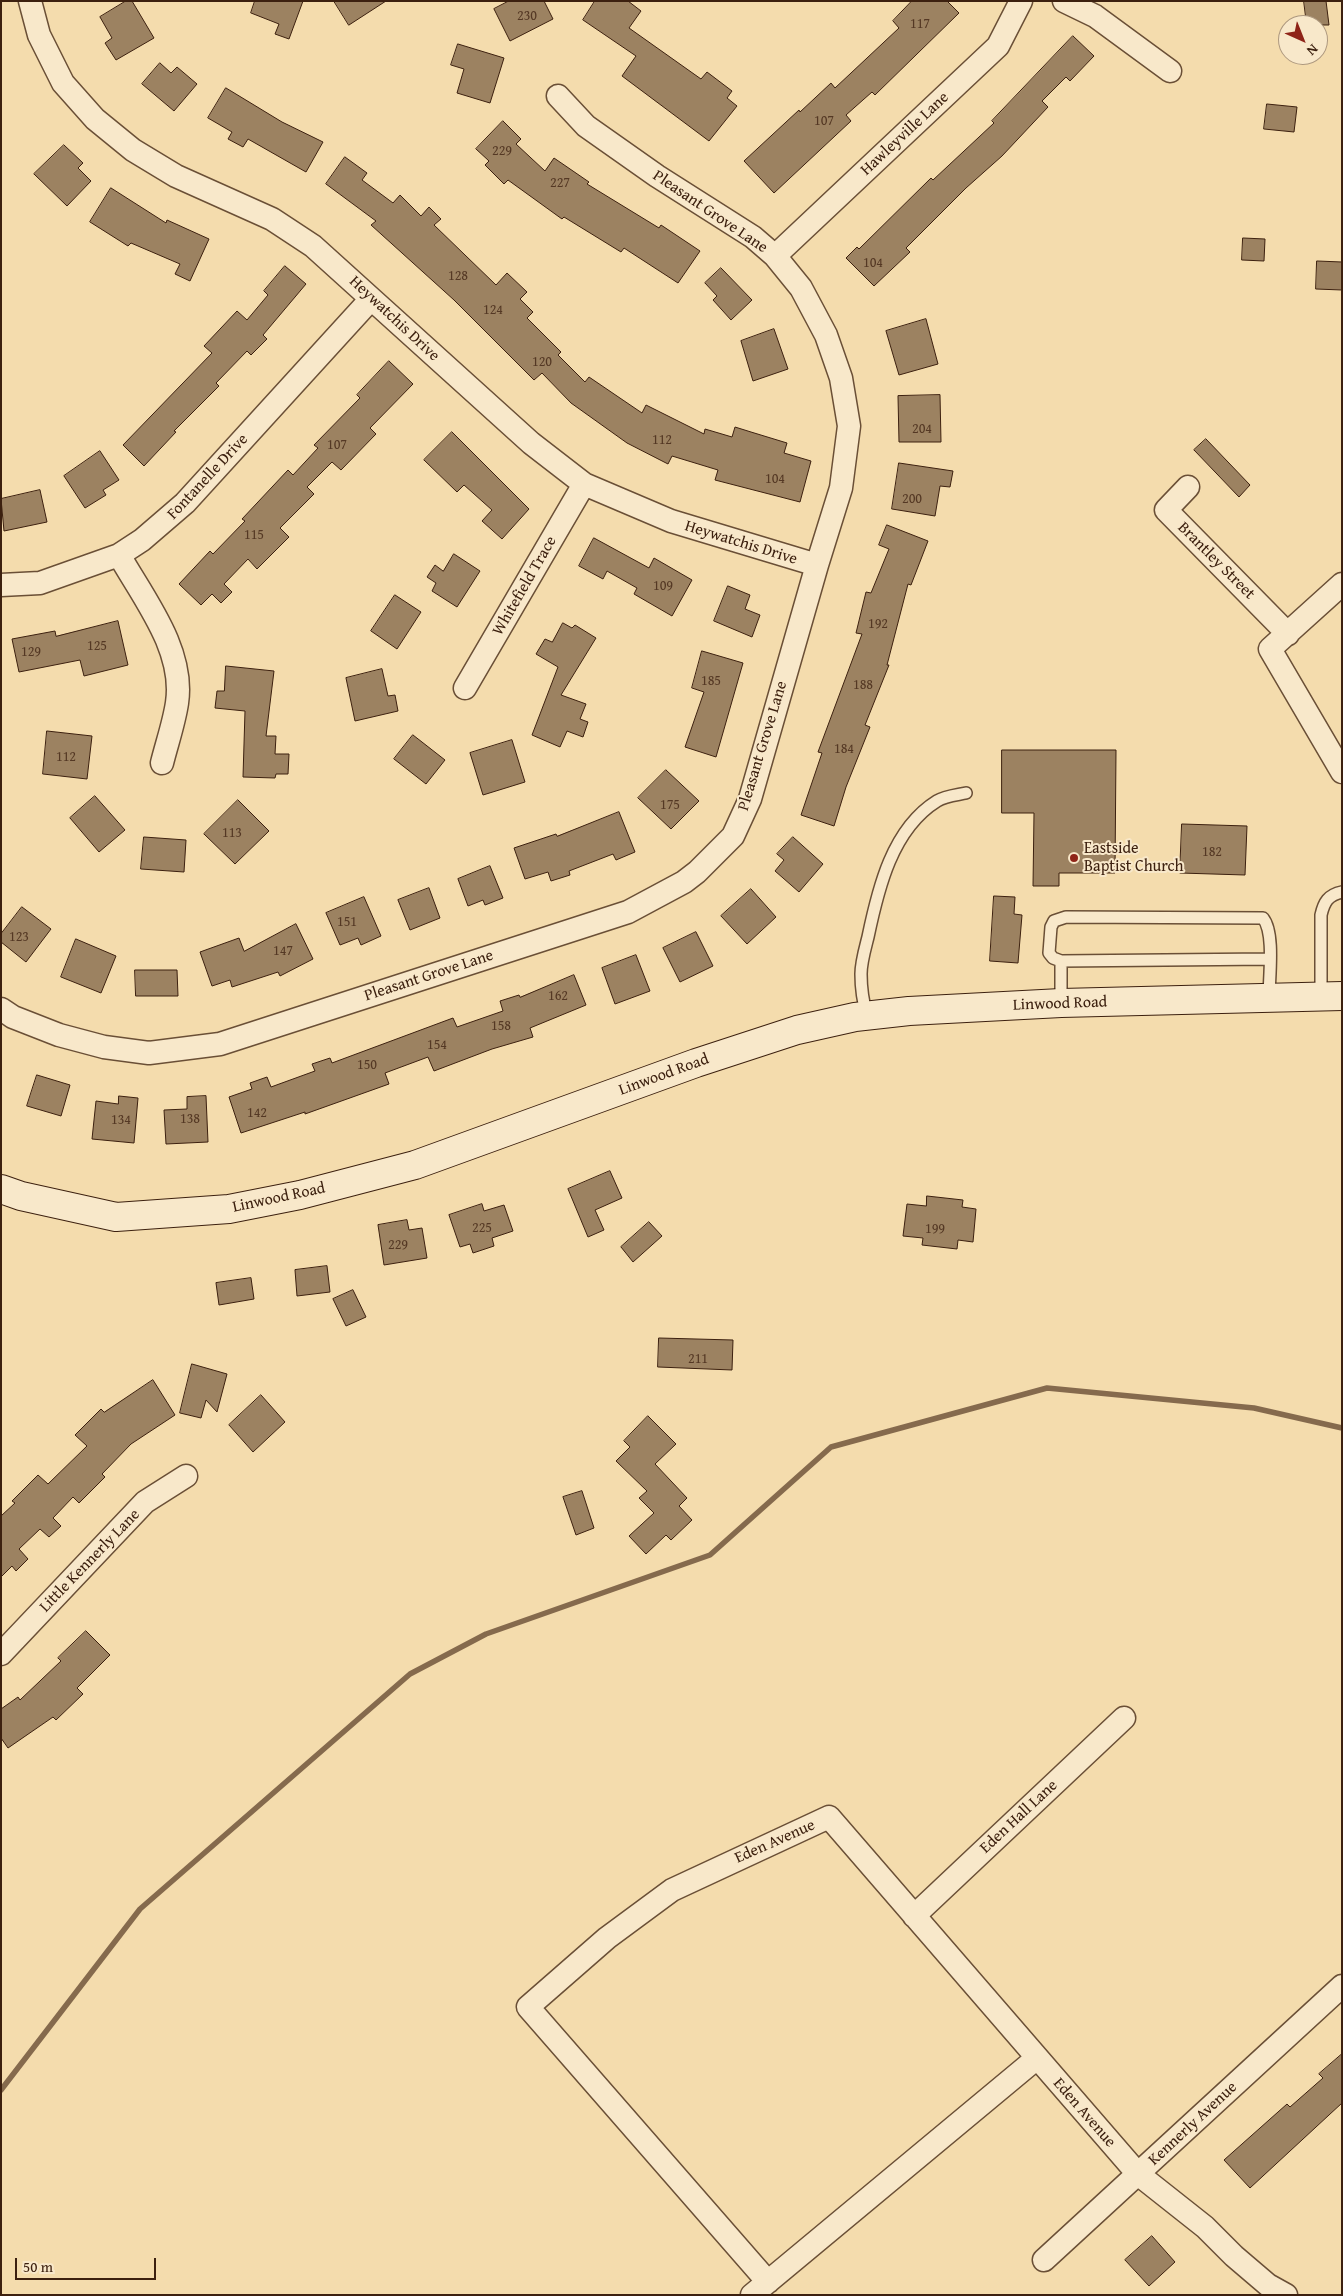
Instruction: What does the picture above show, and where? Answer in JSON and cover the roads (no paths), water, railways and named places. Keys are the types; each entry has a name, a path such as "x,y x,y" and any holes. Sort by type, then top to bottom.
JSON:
{"street":[{"name":"Heywatchis Drive","path":"30,1 39,34 63,82 95,119 133,150 176,176 272,219 292,231 334,263 371,299 531,443 584,484 671,522 817,565"},
{"name":"Hawleyville Lane","path":"775,256 998,46 1020,1"},
{"path":"1064,1 1095,16 1170,71"},
{"name":"Pleasant Grove Lane","path":"1,1009 13,1017 59,1035 104,1048 149,1053 220,1044 628,912 684,882 697,872 733,836 750,799 841,488 849,426 841,378 826,336 801,288 775,256 752,237 657,176 586,126 558,96"},
{"name":"Fontanelle Drive","path":"1,585 40,583 119,556 164,523 185,503 371,299"},
{"name":"Whitefield Trace","path":"466,688 584,484"},
{"name":"Brantley Street","path":"1188,487 1166,510 1288,634"},
{"path":"119,556 162,630 172,653 177,702 162,763"},
{"path":"1342,584 1270,649 1342,772"},
{"name":"Linwood Road","path":"1,1189 21,1196 116,1217 229,1209 300,1195 416,1165 696,1063 797,1030 866,1016 909,1011 1061,1003 1331,996"},
{"name":"Little Kennerly Lane","path":"1,1654 145,1502 186,1476"},
{"name":"Eden Hall Lane","path":"914,1916 1124,1718"},
{"name":"Eden Avenue","path":"760,2288 528,2007 606,1938 672,1890 829,1818 1138,2174 1205,2227 1234,2256 1268,2285 1286,2295"},
{"name":"Kennerly Avenue","path":"1044,2260 1342,1986"},
{"path":"760,2288 1037,2058"}],"lane":[{"path":"866,1016 862,997 861,972 872,918 888,862 903,836 927,808 939,800 966,793"},
{"path":"1331,996 1321,915 1328,899 1342,892"},
{"path":"1269,960 1061,962 1053,958 1049,953 1051,927 1054,921 1066,917 1256,916 1263,918 1269,926 1269,960 1269,998"},
{"path":"1061,962 1061,1003"}],"waterway":[{"path":"1,2090 140,1909 410,1674 486,1634 710,1555 831,1447 1047,1388 1254,1408 1342,1428"}],"place":[{"name":"Eastside Baptist Church","path":"1074,858"}]}
